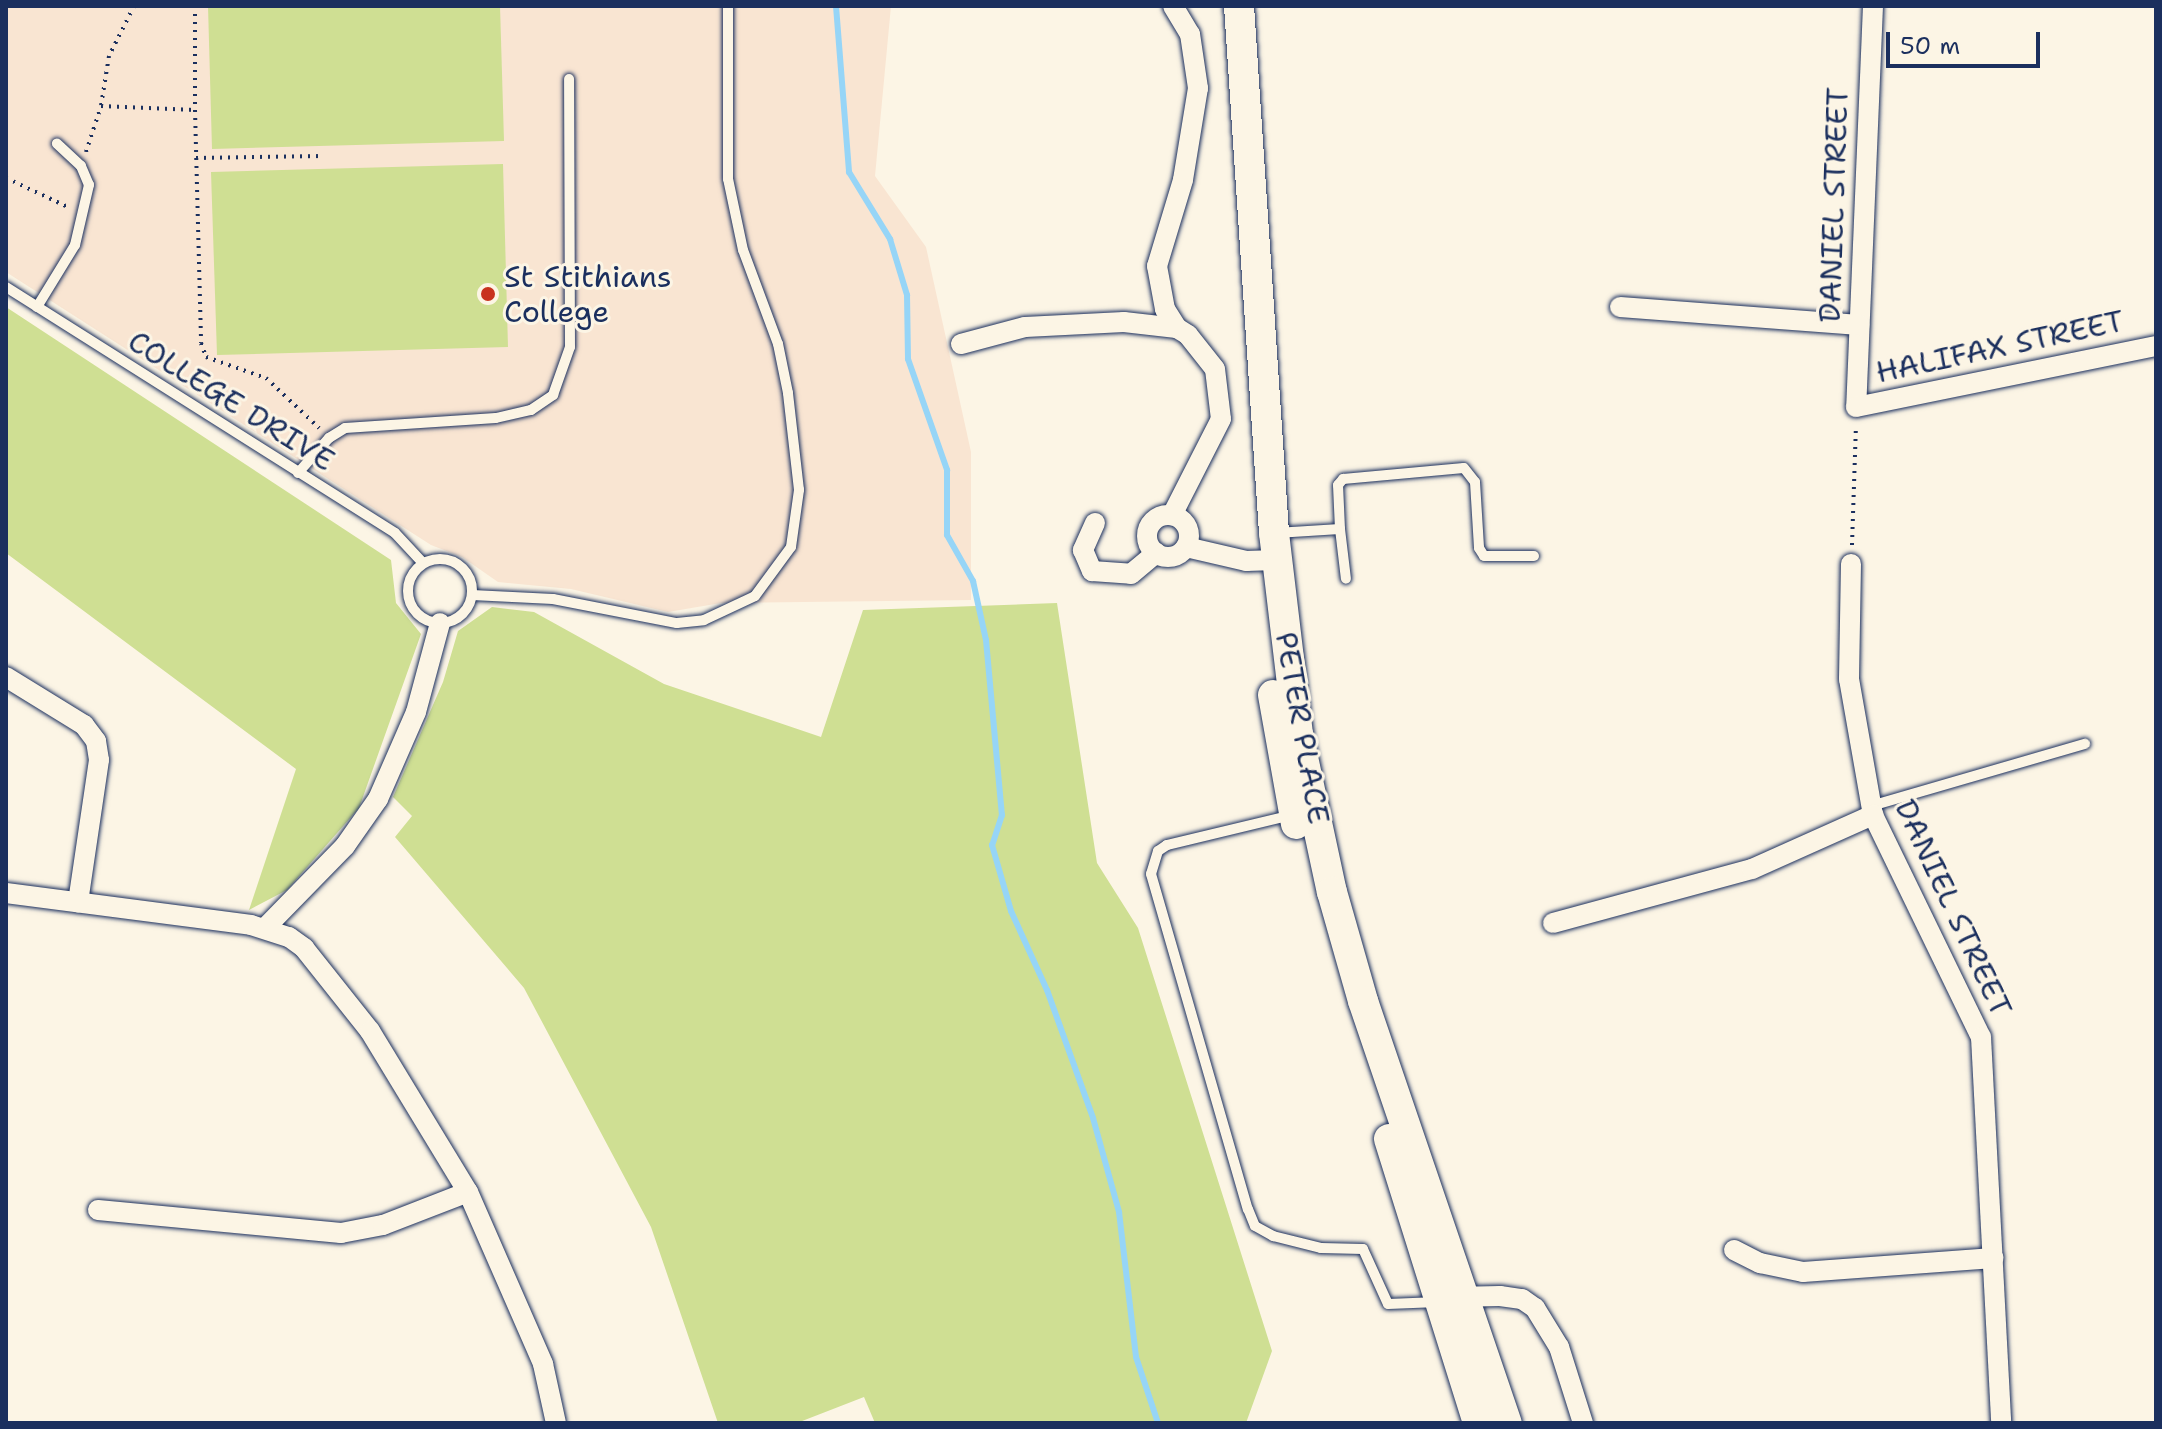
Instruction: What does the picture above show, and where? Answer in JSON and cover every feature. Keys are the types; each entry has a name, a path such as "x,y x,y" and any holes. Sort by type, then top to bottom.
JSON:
{"main road":[{"name":"PETER PLACE","path":"1228,6 1276,634 1279,748 1304,812 1311,890 1452,1297 1507,1423"},
{"name":"PETER PLACE","path":"1239,6 1270,551"},
{"name":"PETER PLACE","path":"1452,1297 1478,1423"}],"street":[{"path":"1136,322 1157,281 1159,252 1183,180 1198,88 1190,34 1173,6"},
{"name":"DANIEL STREET","path":"1856,407 1873,6"},
{"path":"1157,281 1177,328 1199,345 1215,369 1222,395 1221,419 1211,445 1172,515 1156,519 1149,527 1147,539 1156,553 1172,557 1186,547 1270,551"},
{"path":"1620,307 1859,325"},
{"path":"961,344 1025,327 1136,322 1177,328"},
{"name":"HALIFAX STREET","path":"1856,407 2156,346"},
{"path":"1172,515 1187,527 1186,547"},
{"path":"1095,523 1083,550 1092,571 1131,574 1156,553"},
{"name":"DANIEL STREET","path":"1851,564 1849,679 1872,810 1981,1037 2001,1423"},
{"path":"265,928 345,846 378,799 424,689 440,623"},
{"path":"6,677 84,725 96,741 99,760 78,902"},
{"path":"1553,923 1752,869 1872,810"},
{"path":"6,893 265,928 296,943 328,974 377,1043 468,1192 534,1339 556,1423"},
{"path":"98,1210 341,1233 383,1225 468,1192"},
{"path":"1734,1250 1760,1263 1803,1272 1993,1258"},
{"path":"1452,1297 1522,1299 1545,1319 1583,1423"}],"lane":[{"path":"720,6 726,33"},
{"path":"472,595 553,599 677,623 704,620 755,596 791,547 799,490 788,393 732,204 725,142 728,6"},
{"path":"298,473 329,438 345,428 511,415 553,395 570,347 569,79"},
{"path":"37,307 75,245 89,185 81,166 57,144"},
{"name":"COLLEGE DRIVE","path":"6,287 395,533 423,563"},
{"path":"1346,579 1338,485 1343,479 1464,468 1475,482 1479,548 1484,556 1534,556"},
{"path":"1270,551 1340,529"},
{"path":"454,561 469,576 472,595 461,616 440,623 421,617 409,600 410,579 423,563 454,561"},
{"path":"1872,810 2085,744"},
{"path":"1304,812 1167,845 1158,851 1151,874 1248,1209 1255,1226 1273,1236 1321,1248 1363,1249 1388,1304 1409,1307 1452,1297"}],"path":[{"path":"81,166 101,106 109,56 134,6"},
{"path":"195,6 201,343 206,357 266,378 329,438"},
{"path":"101,106 195,110"},
{"path":"196,158 324,156"},
{"path":"6,178 25,183 83,216"},
{"path":"1851,564 1856,407"}],"shaded area":[{"name":"St Stithians College","path":"6,6 891,6 875,176 926,247 971,452 971,600 721,603 668,612 571,589 498,582 462,557 431,545 6,272"}],"green space":[{"path":"208,6 500,6 504,141 212,149"},
{"path":"503,164 508,347 217,355 211,172"},
{"path":"6,307 391,560 396,603 421,634 359,808 287,890 249,910 296,769 6,553"},
{"path":"1057,603 1097,863 1138,928 1272,1351 1246,1423 875,1423 864,1397 797,1423 718,1423 651,1227 524,988 395,837 412,816 393,797 443,682 458,631 492,607 534,612 664,684 821,737 863,610"}],"waterway":[{"path":"836,6 849,172 890,239 907,295 908,359 947,470 947,535 973,581 986,640 1002,815 992,845 1011,911 1047,990 1093,1118 1119,1212 1136,1357 1158,1423"}],"place":[{"name":"St Stithians College","path":"488,294"}]}
